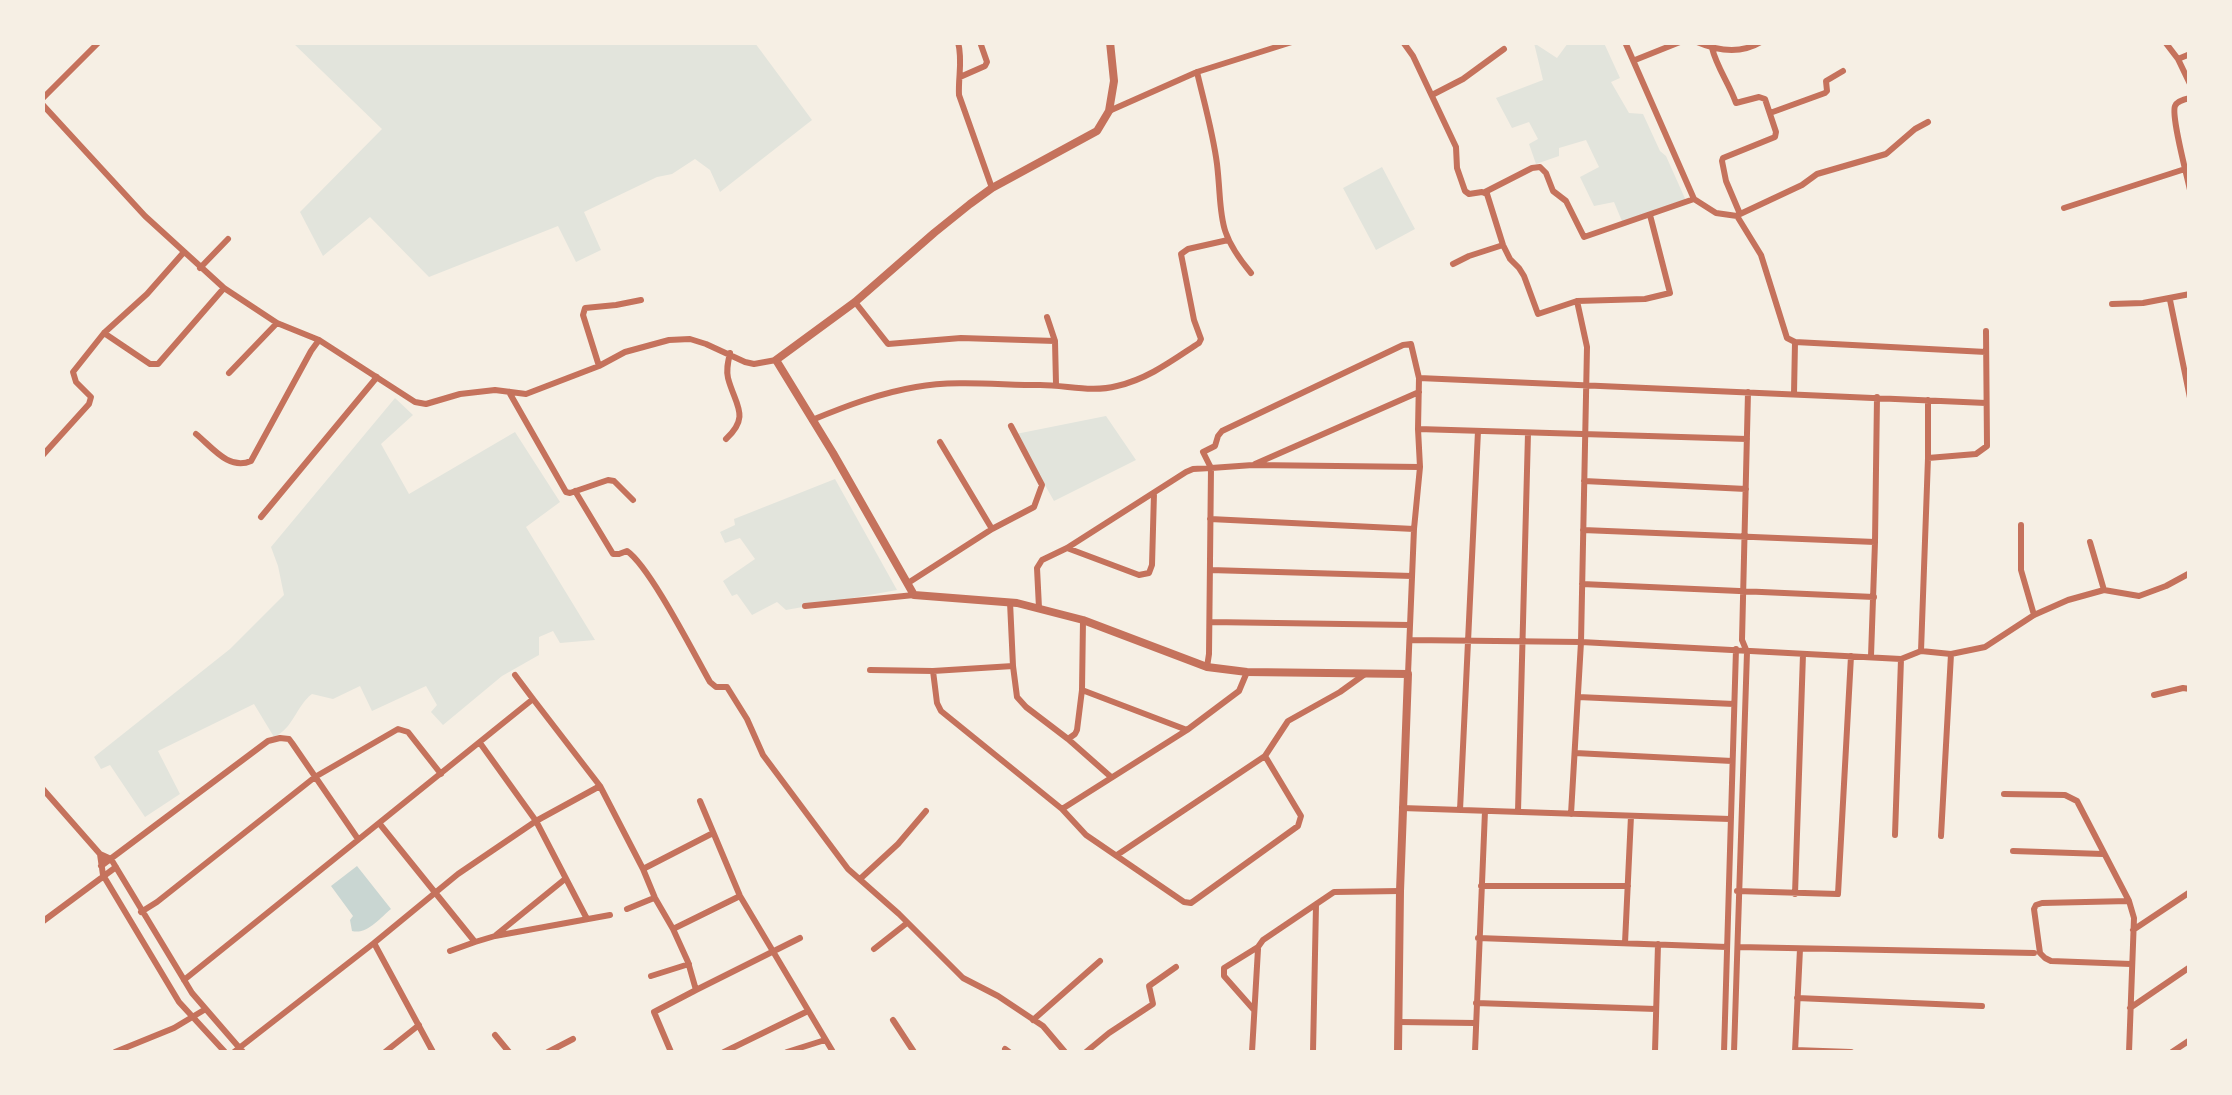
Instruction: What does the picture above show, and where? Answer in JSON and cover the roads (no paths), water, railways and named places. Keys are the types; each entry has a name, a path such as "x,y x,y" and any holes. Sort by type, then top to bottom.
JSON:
{"street":[{"path":"99,42 42,102 146,216 224,288 277,323 319,340 415,402 426,404 460,394 526,394 625,352 670,340 690,339 754,364 776,360 856,302 934,232 992,188 1097,132 1109,111 1114,81 1110,42"},
{"path":"958,42 962,62 959,94 992,188"},
{"path":"959,78 985,66 980,42"},
{"path":"1109,111 1197,72 1292,42"},
{"path":"1404,42 1458,151 1457,168 1469,194 1485,192 1540,167 1555,193 1566,201 1582,237 1694,199"},
{"path":"1625,42 1694,199 1716,213 1738,215 1817,174 1886,154 1928,122"},
{"path":"1635,60 1680,42"},
{"path":"1697,42 1712,48 1744,50 1762,42"},
{"path":"2165,42 2190,84"},
{"path":"1712,48 1716,65 1730,84 1736,102 1762,98 1776,132 1775,137 1722,160 1738,215 1761,255 1787,338 1795,342 1986,352"},
{"path":"1432,95 1504,50"},
{"path":"2178,59 2190,54"},
{"path":"1770,112 1825,94 1826,81 1843,71"},
{"path":"1197,72 1214,149 1221,219 1234,252 1251,274"},
{"path":"2190,98 2175,106 2190,190"},
{"path":"2064,208 2185,169"},
{"path":"1485,192 1503,245 1524,276 1538,314 1577,301 1670,293 1650,215"},
{"path":"200,268 228,239"},
{"path":"812,420 854,402 918,387 1057,382 1081,390 1118,386 1151,374 1201,339 1181,254 1228,240"},
{"path":"1452,264 1503,245"},
{"path":"42,456 89,404 91,397 76,382 73,372 104,333 148,294 184,252"},
{"path":"104,333 150,364 158,364 224,288"},
{"path":"2112,304 2170,300 2190,294"},
{"path":"599,366 585,308 641,300"},
{"path":"2170,300 2190,398"},
{"path":"1571,814 1581,642 1587,347 1577,301"},
{"path":"856,302 888,344 961,338 1054,341"},
{"path":"1047,317 1054,341 1057,382"},
{"path":"230,373 277,323"},
{"path":"1928,458 1976,454 1987,446 1986,331"},
{"path":"196,434 232,464 242,465 251,460 319,340"},
{"path":"1794,394 1795,342"},
{"path":"1207,667 1211,468 1204,452 1214,446 1222,432 1403,344 1411,344 1419,378 1420,467 1402,808 1398,1052"},
{"path":"726,439 738,426 741,414 728,377 730,353"},
{"path":"776,360 914,595"},
{"path":"261,517 377,377"},
{"path":"1419,378 1986,402"},
{"path":"508,391 566,492 608,480 633,500"},
{"path":"1253,465 1419,392"},
{"path":"1734,1052 1748,652 1742,640 1748,392"},
{"path":"1871,656 1877,397"},
{"path":"1922,651 1928,400"},
{"path":"908,583 1034,507 1042,486 1012,426"},
{"path":"1418,429 1747,439"},
{"path":"1460,810 1478,432"},
{"path":"1518,812 1528,433"},
{"path":"940,442 992,529"},
{"path":"1039,608 1038,564 1193,468 1420,467"},
{"path":"1584,482 1746,490"},
{"path":"575,491 613,554 627,550 634,556 710,682 716,687 727,687 764,755 848,869 963,978 1043,1026 1065,1052"},
{"path":"1067,548 1139,575 1148,573 1152,565 1154,492"},
{"path":"1210,519 1414,529"},
{"path":"2021,525 2020,570 2034,615"},
{"path":"1583,530 1875,542"},
{"path":"2090,542 2104,590"},
{"path":"1210,570 1412,576"},
{"path":"1410,640 1581,642 1901,659 1922,651 1950,654 1989,645 2034,615 2068,600 2104,590 2140,596 2190,573"},
{"path":"1582,584 1874,597"},
{"path":"805,606 914,595 1010,602 1083,620 1207,667 1247,672 1408,674"},
{"path":"1010,602 1016,697 1112,777"},
{"path":"1068,739 1077,730 1083,620"},
{"path":"1210,622 1410,626"},
{"path":"1724,1052 1735,651 1742,640"},
{"path":"1795,894 1803,654"},
{"path":"1942,836 1950,654"},
{"path":"1728,891 1836,895 1839,891 1850,656"},
{"path":"1895,835 1901,659"},
{"path":"870,670 1013,666"},
{"path":"933,671 941,710 1062,809 1086,834 1191,904 1302,821 1265,756"},
{"path":"1062,809 1187,730 1240,691 1247,672"},
{"path":"1118,855 1265,756 1288,721 1366,673"},
{"path":"515,675 600,786 673,929 696,990"},
{"path":"2154,695 2190,689"},
{"path":"1082,690 1187,730"},
{"path":"1578,697 1734,704"},
{"path":"184,980 533,699"},
{"path":"141,912 315,778 398,729 408,732 440,774"},
{"path":"42,922 273,739 288,739 358,839"},
{"path":"480,743 536,820 586,919"},
{"path":"1575,753 1732,761"},
{"path":"43,789 100,854 113,863 204,1010 239,1051 435,891 536,820 600,786"},
{"path":"2004,794 2072,798 2129,901 2133,913 2129,1052"},
{"path":"700,800 740,896 832,1052"},
{"path":"1402,808 1730,819"},
{"path":"860,879 926,811"},
{"path":"1475,1052 1484,811"},
{"path":"1626,943 1631,816"},
{"path":"378,823 474,942"},
{"path":"643,869 712,833"},
{"path":"2013,852 2103,854"},
{"path":"100,854 104,875 170,987 192,1019 225,1052"},
{"path":"101,866 113,863"},
{"path":"495,936 565,879"},
{"path":"1481,886 1628,886"},
{"path":"1254,1010 1222,972 1224,968 1334,892 1400,892"},
{"path":"2133,930 2190,892"},
{"path":"673,929 740,896"},
{"path":"628,909 654,898"},
{"path":"2129,901 2036,904 2034,909 2044,958 2131,964"},
{"path":"1313,1052 1316,905"},
{"path":"450,951 495,936 610,915"},
{"path":"874,949 908,922"},
{"path":"671,1052 654,1012 800,938"},
{"path":"1478,938 1727,947"},
{"path":"374,942 430,1051"},
{"path":"1655,1052 1658,944"},
{"path":"1738,947 2034,953"},
{"path":"1252,1052 1258,948"},
{"path":"1800,949 1795,1051 1851,1052"},
{"path":"1034,1020 1100,961"},
{"path":"650,976 689,964"},
{"path":"1086,1052 1153,1004 1149,986 1176,966"},
{"path":"2130,1008 2190,967"},
{"path":"1797,998 1982,1006"},
{"path":"1476,1003 1656,1009"},
{"path":"115,1052 174,1028 204,1010"},
{"path":"724,1052 808,1011"},
{"path":"893,1020 914,1052"},
{"path":"1398,1022 1476,1023"},
{"path":"385,1052 418,1024"},
{"path":"496,1036 509,1052"},
{"path":"548,1052 573,1040"},
{"path":"787,1052 825,1040"},
{"path":"2172,1052 2190,1040"}]}
